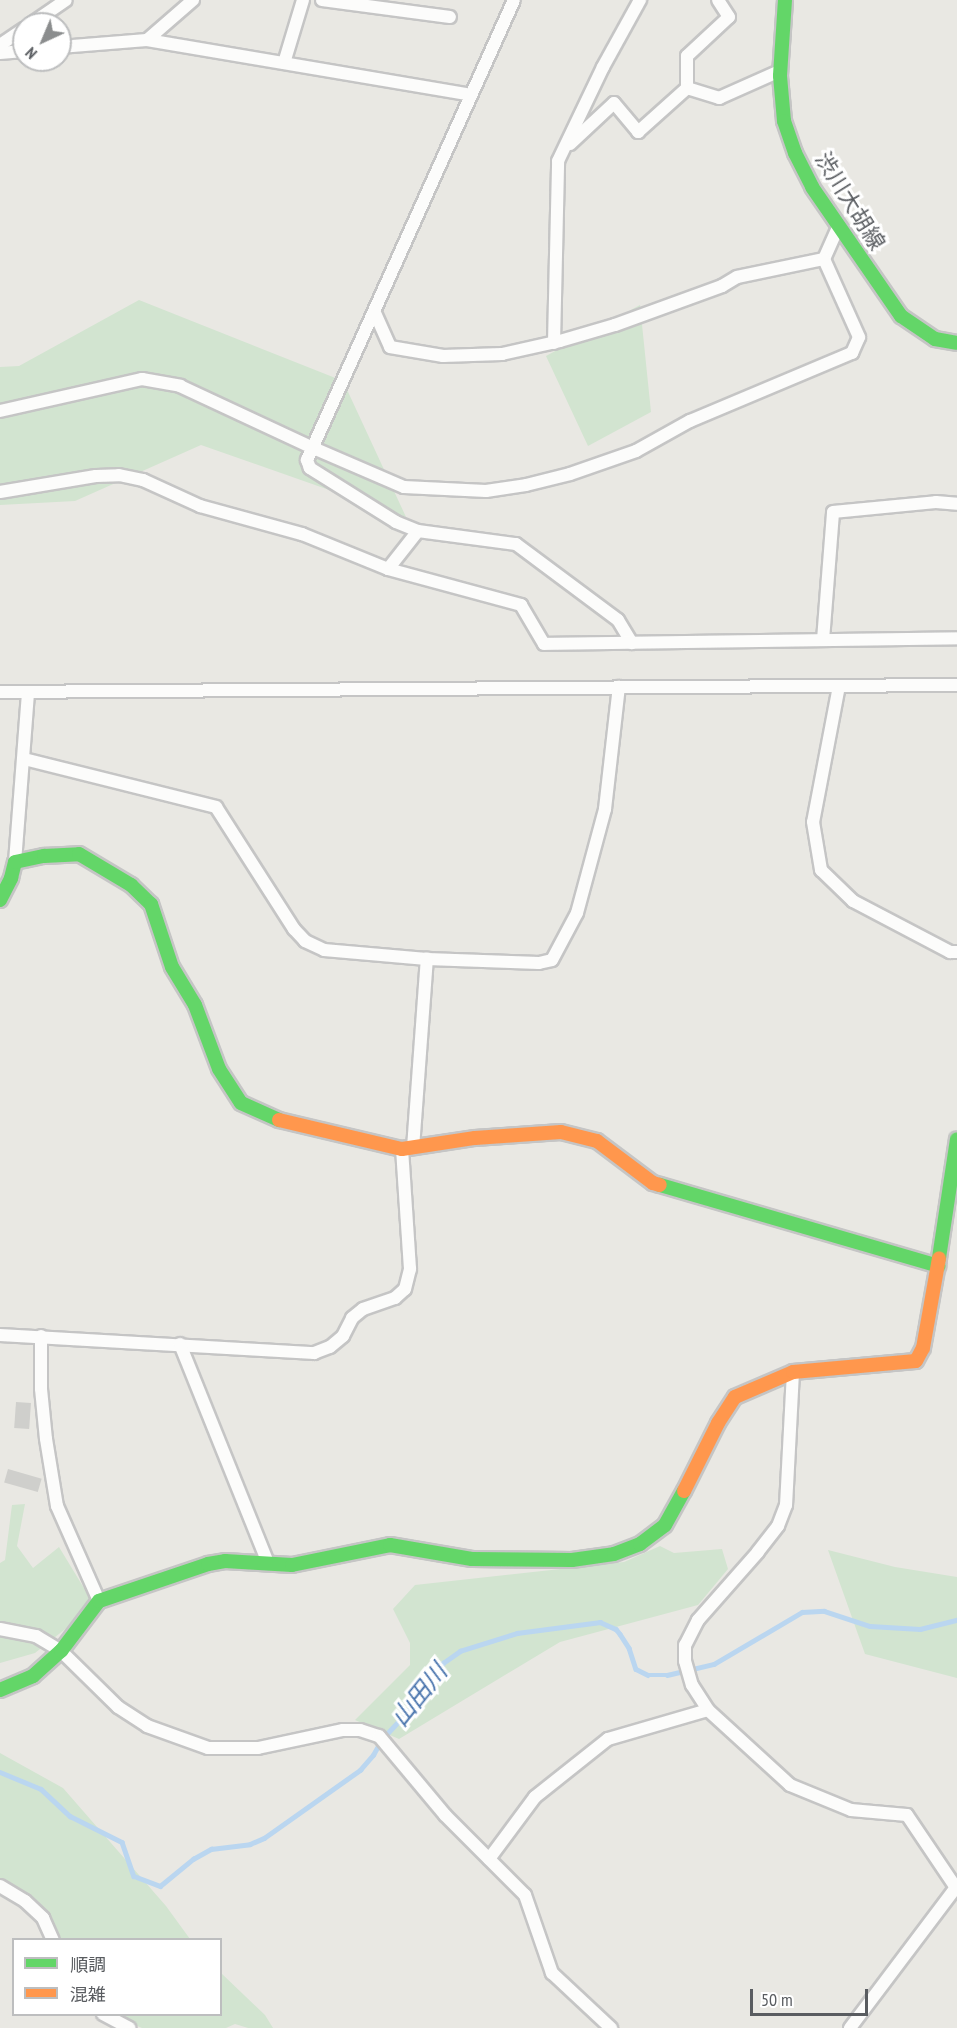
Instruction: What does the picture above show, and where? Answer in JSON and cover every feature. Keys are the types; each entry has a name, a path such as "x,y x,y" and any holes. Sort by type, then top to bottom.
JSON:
{"street":[{"path":"48,12 66,0"},
{"path":"147,40 193,0"},
{"path":"284,63 303,0"},
{"path":"322,0 450,17"},
{"path":"514,0 307,460 310,468 396,522 418,531 516,544 618,620 632,643"},
{"path":"554,343 558,161 603,67 640,0"},
{"path":"564,148 614,103 638,132 687,88 687,56 729,17 718,0"},
{"name":"渋川大胡線","path":"785,0 780,71 784,121 795,153 812,188 901,316 917,330 935,339 957,343"},
{"path":"72,47 147,40 471,95"},
{"path":"687,88 718,98 780,71"},
{"path":"0,411 142,380 180,386 404,487 486,491 526,485 570,474 636,451 690,421 852,353 859,337 824,259 838,227"},
{"path":"375,313 390,347 443,356 502,354 554,343 615,325 722,286 737,277 824,259"},
{"path":"0,492 86,477 119,475 143,480 200,506 302,534 388,568 520,605 544,644 957,638"},
{"path":"823,640 832,512 936,502 957,504"},
{"path":"388,568 418,531"},
{"path":"0,692 957,685"},
{"path":"839,686 813,822 821,870 853,902 950,952 957,952"},
{"path":"24,759 216,807 294,929 305,941 324,950 428,959 539,963 552,960 577,913 605,809 619,687"},
{"path":"0,900 11,878 15,862 28,692"},
{"path":"15,862 44,856 79,854 131,885 151,904 172,967 195,1005 219,1069 241,1102 286,1123 408,1148 529,1133 561,1132 584,1137 597,1141 653,1183 938,1266"},
{"path":"0,1335 314,1353 330,1347 343,1336 352,1318 363,1309 395,1298 405,1289 410,1269 408,1148 428,959"},
{"path":"0,1690 33,1676 61,1651 99,1602 208,1564 225,1561 292,1565 390,1545 472,1559 573,1560 628,1549 654,1536 665,1525 718,1423 735,1397 793,1372 916,1361 923,1348 938,1266 952,1216 957,1139"},
{"path":"41,1336 41,1389 46,1439 57,1506 99,1602"},
{"path":"180,1344 268,1563"},
{"path":"793,1372 786,1505 778,1526 698,1620 685,1645 685,1661 692,1685 708,1710 790,1785 851,1810 907,1815 957,1887 850,2028"},
{"path":"0,1629 36,1636 61,1651 118,1707 147,1726 208,1748 258,1748 343,1730 360,1730 379,1736 445,1815 525,1895 552,1973 611,2028"},
{"path":"489,1859 535,1797 608,1739 708,1710"},
{"path":"0,1886 25,1901 43,1918 52,1938"},
{"path":"107,2016 129,2028"}],"green space":[{"path":"139,300 343,381 406,517 201,445 75,501 0,505 0,367 19,366"},
{"path":"640,305 651,412 588,446 546,356"},
{"path":"25,1504 17,1546 33,1568 59,1547 90,1598 69,1626 35,1653 0,1663 0,1563 5,1560 12,1505"},
{"path":"660,1546 674,1553 722,1549 728,1569 698,1605 560,1642 399,1739 355,1720 410,1665 410,1643 393,1609 415,1585 624,1562"},
{"path":"828,1550 895,1567 957,1577 957,1678 865,1654"},
{"path":"0,1753 63,1788 166,1906 189,1938 59,1938 38,1903 0,1879"},
{"path":"222,1974 265,2015 273,2028 248,2028 235,2024 226,2028 142,2028 114,2016 222,2016"}],"building":[{"path":"16,1402 31,1403 29,1429 14,1428"},
{"path":"8,1469 42,1479 38,1492 4,1482"}],"waterway":[{"name":"山田川","path":"0,1772 41,1789 70,1816 122,1842 134,1876 160,1886 193,1859 211,1849 250,1844 264,1838 360,1770 373,1755 382,1739 409,1710 443,1663 460,1651 517,1633 600,1622 616,1629 620,1634 629,1648 636,1669 648,1675 667,1675 714,1664 802,1612 824,1611 870,1626 920,1629 957,1620"}],"traffic: fast":[{"path":"785,0 780,76 784,121 795,153 812,187 901,316 935,339 957,343"},
{"path":"0,900 11,878 15,862 44,856 79,854 131,885 151,904 172,967 195,1005 219,1069 241,1103 279,1120"},
{"path":"939,1258 957,1139"},
{"path":"660,1185 938,1266"},
{"path":"0,1690 33,1676 61,1651 99,1601 208,1564 225,1561 292,1565 390,1545 472,1559 572,1560 614,1554 640,1544 665,1525 684,1491"}],"traffic: slow":[{"path":"279,1120 402,1149 475,1138 561,1132 597,1141 653,1183 660,1185"},
{"path":"684,1491 718,1423 735,1397 793,1372 916,1361 923,1348 939,1258"}]}
